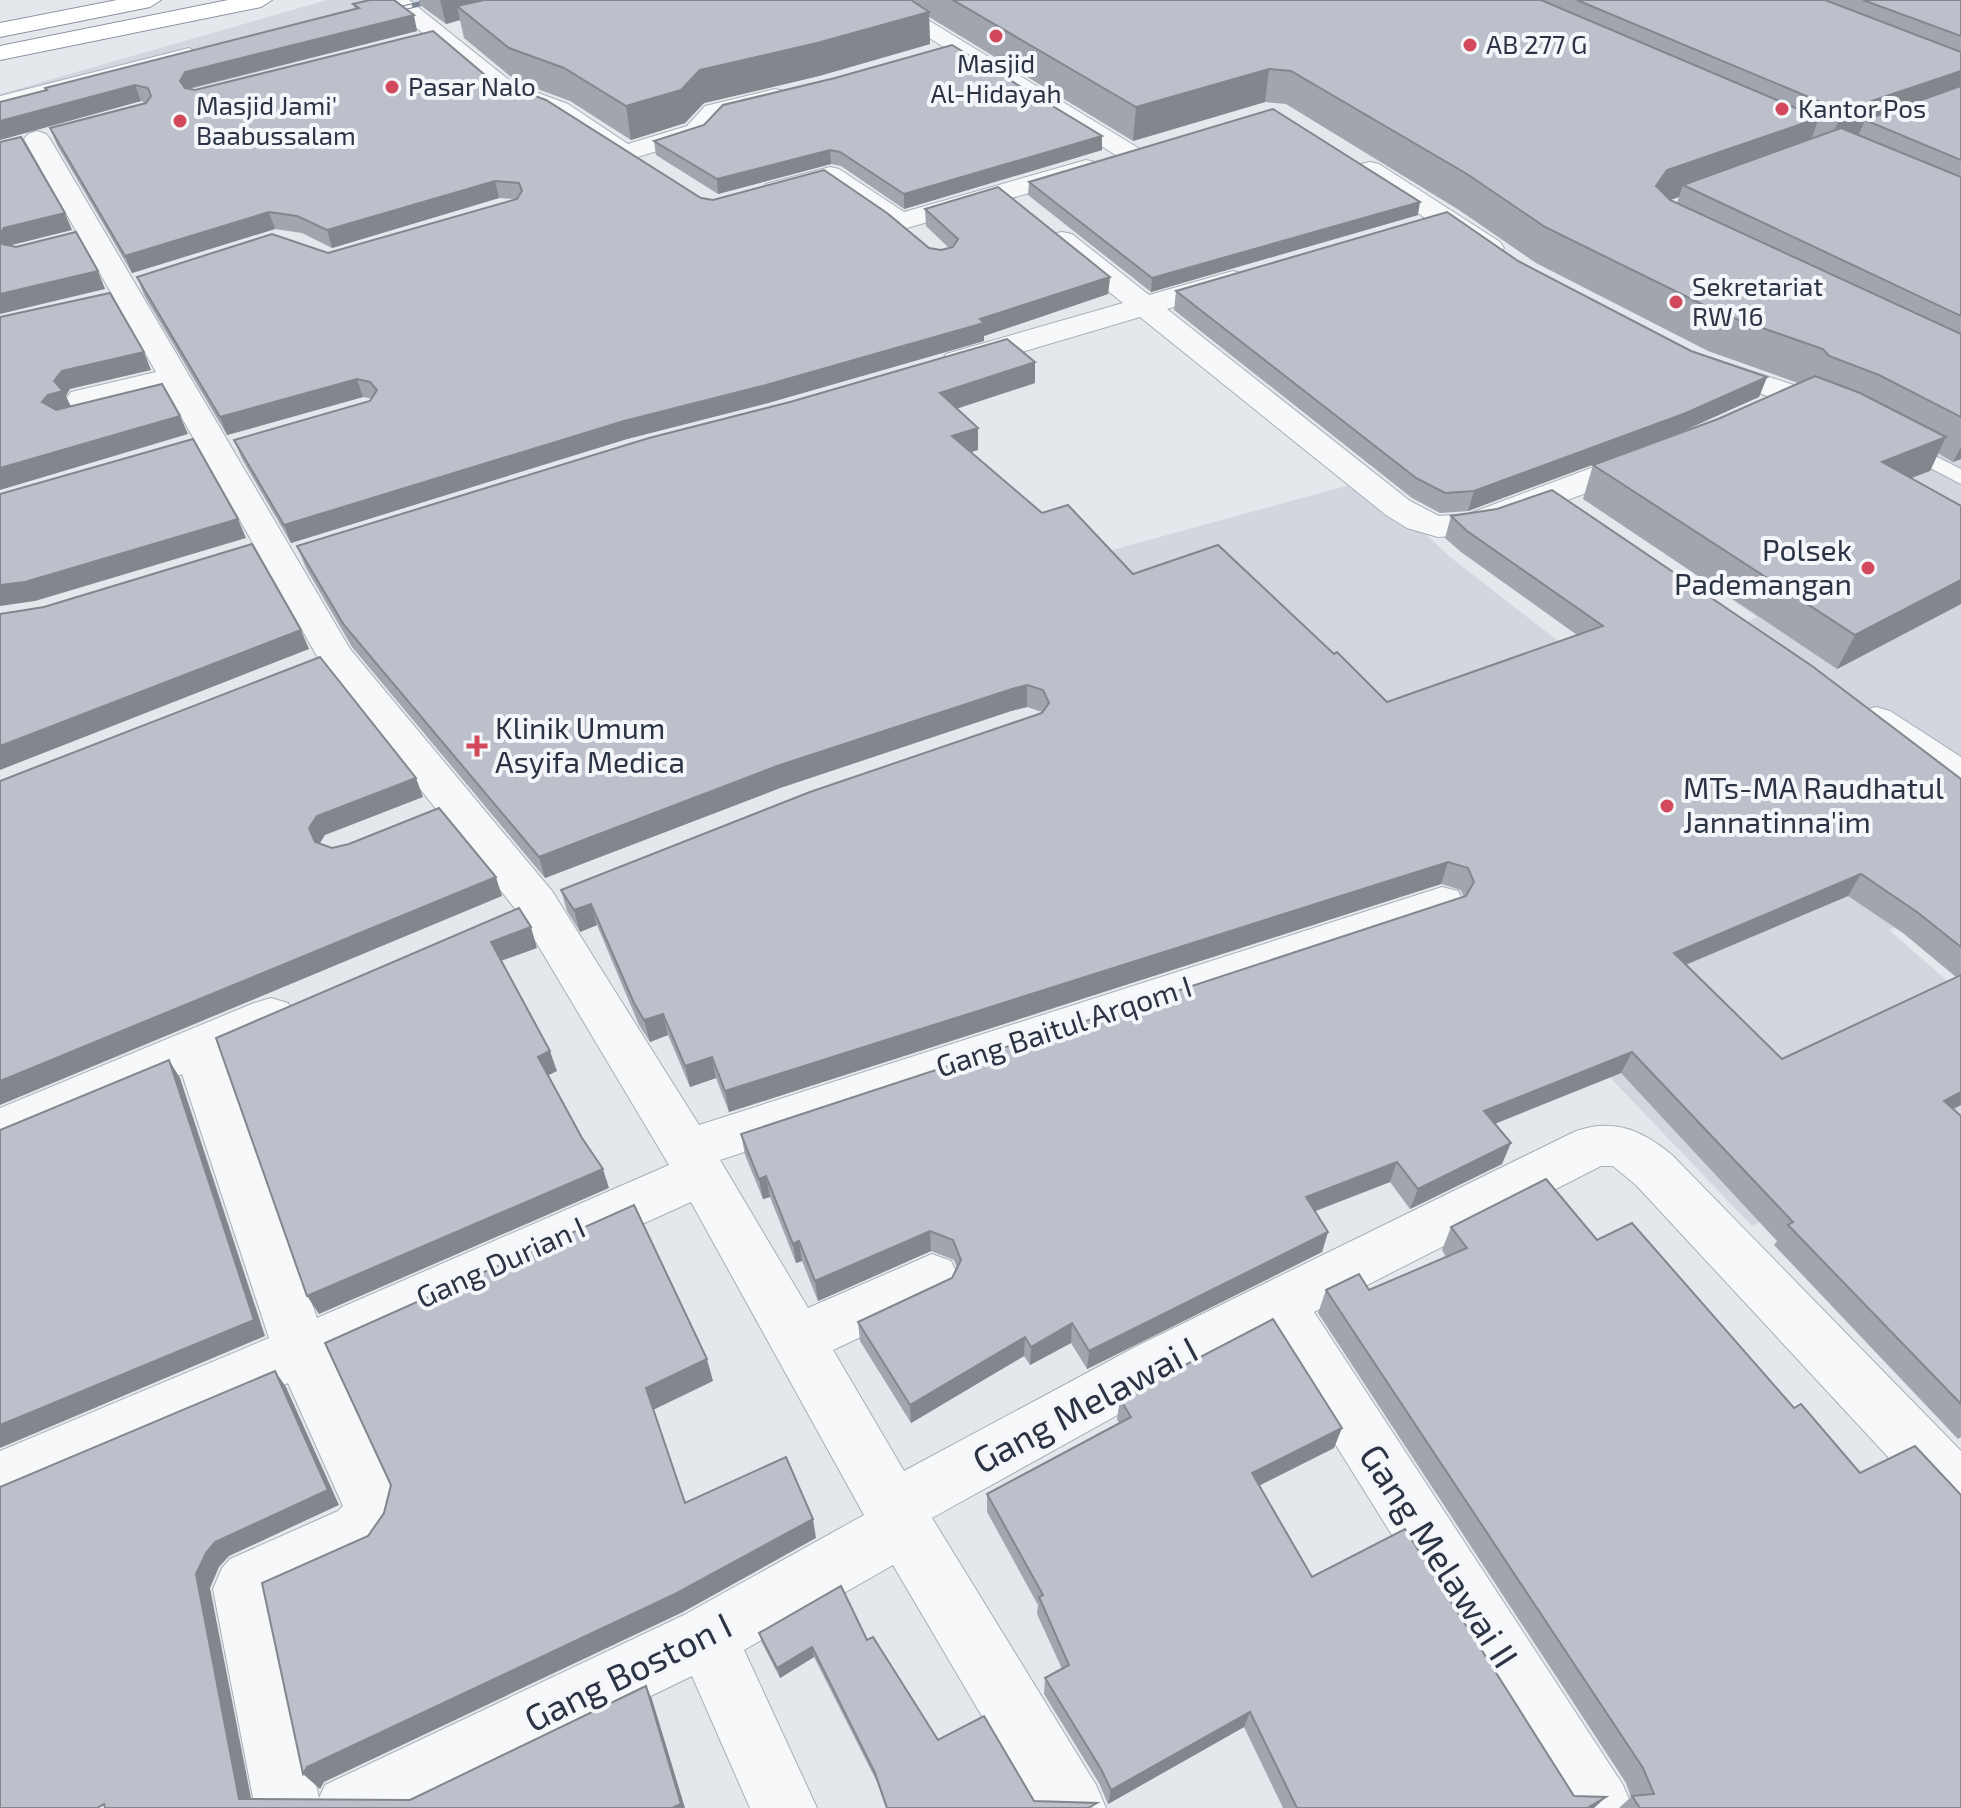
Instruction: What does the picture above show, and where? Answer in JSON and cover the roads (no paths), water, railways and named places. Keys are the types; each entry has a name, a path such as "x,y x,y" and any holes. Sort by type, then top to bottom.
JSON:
{"highway":[{"path":"0,9 48,0"},
{"path":"0,31 150,0"},
{"path":"0,31 165,0"},
{"path":"0,53 261,0"}],"street":[{"path":"880,0 1131,154"},
{"path":"388,1 439,33 505,89 559,109 651,167"},
{"path":"406,41 470,25"},
{"path":"919,57 959,46"},
{"path":"628,152 696,131 714,111 797,91"},
{"path":"38,139 78,239 125,292 275,553 320,662 455,803 557,895 694,1162 898,1517 1073,1808"},
{"path":"752,196 830,175 910,231 1003,192 1161,145"},
{"path":"1342,153 1447,218 1511,263"},
{"path":"1003,192 1143,307 1398,508 1423,524 1453,529 1677,448"},
{"path":"1417,227 1447,218"},
{"path":"931,369 1254,274"},
{"path":"1683,354 1803,399 1748,416"},
{"path":"80,408 178,384"},
{"path":"1548,494 1586,519"},
{"path":"1846,699 1961,776"},
{"path":"412,820 455,803"},
{"path":"494,921 557,895"},
{"name":"Gang Baitul Arqom I","path":"694,1162 1442,903"},
{"path":"0,1130 310,1000"},
{"path":"197,1048 301,1351 372,1505 370,1521 359,1532 251,1580 243,1589 288,1808"},
{"name":"Gang Melawai I","path":"898,1517 1157,1364 1594,1146 1622,1145 1654,1170 1961,1493"},
{"name":"Gang Durian I","path":"0,1480 301,1351 694,1162"},
{"path":"797,1340 932,1278"},
{"name":"Gang Melawai II","path":"1279,1305 1600,1808"},
{"name":"Gang Boston I","path":"376,1801 706,1637 898,1517"},
{"path":"706,1637 784,1808"}],"lane":[{"path":"0,101 201,49"},
{"path":"1880,434 1961,478"}],"railway":[{"path":"383,13 435,0"}],"place":[{"name":"Masjid Al-Hidayah","path":"996,36"},
{"name":"AB 277 G","path":"1470,45"},
{"name":"Pasar Nalo","path":"392,87"},
{"name":"Kantor Pos","path":"1782,109"},
{"name":"Masjid Jami' Baabussalam","path":"180,121"},
{"name":"Sekretariat RW 16","path":"1676,302"},
{"name":"Polsek Pademangan","path":"1868,568"},
{"name":"Klinik Umum Asyifa Medica","path":"477,746"},
{"name":"MTs-MA Raudhatul Jannatinna'im","path":"1667,806"}]}
